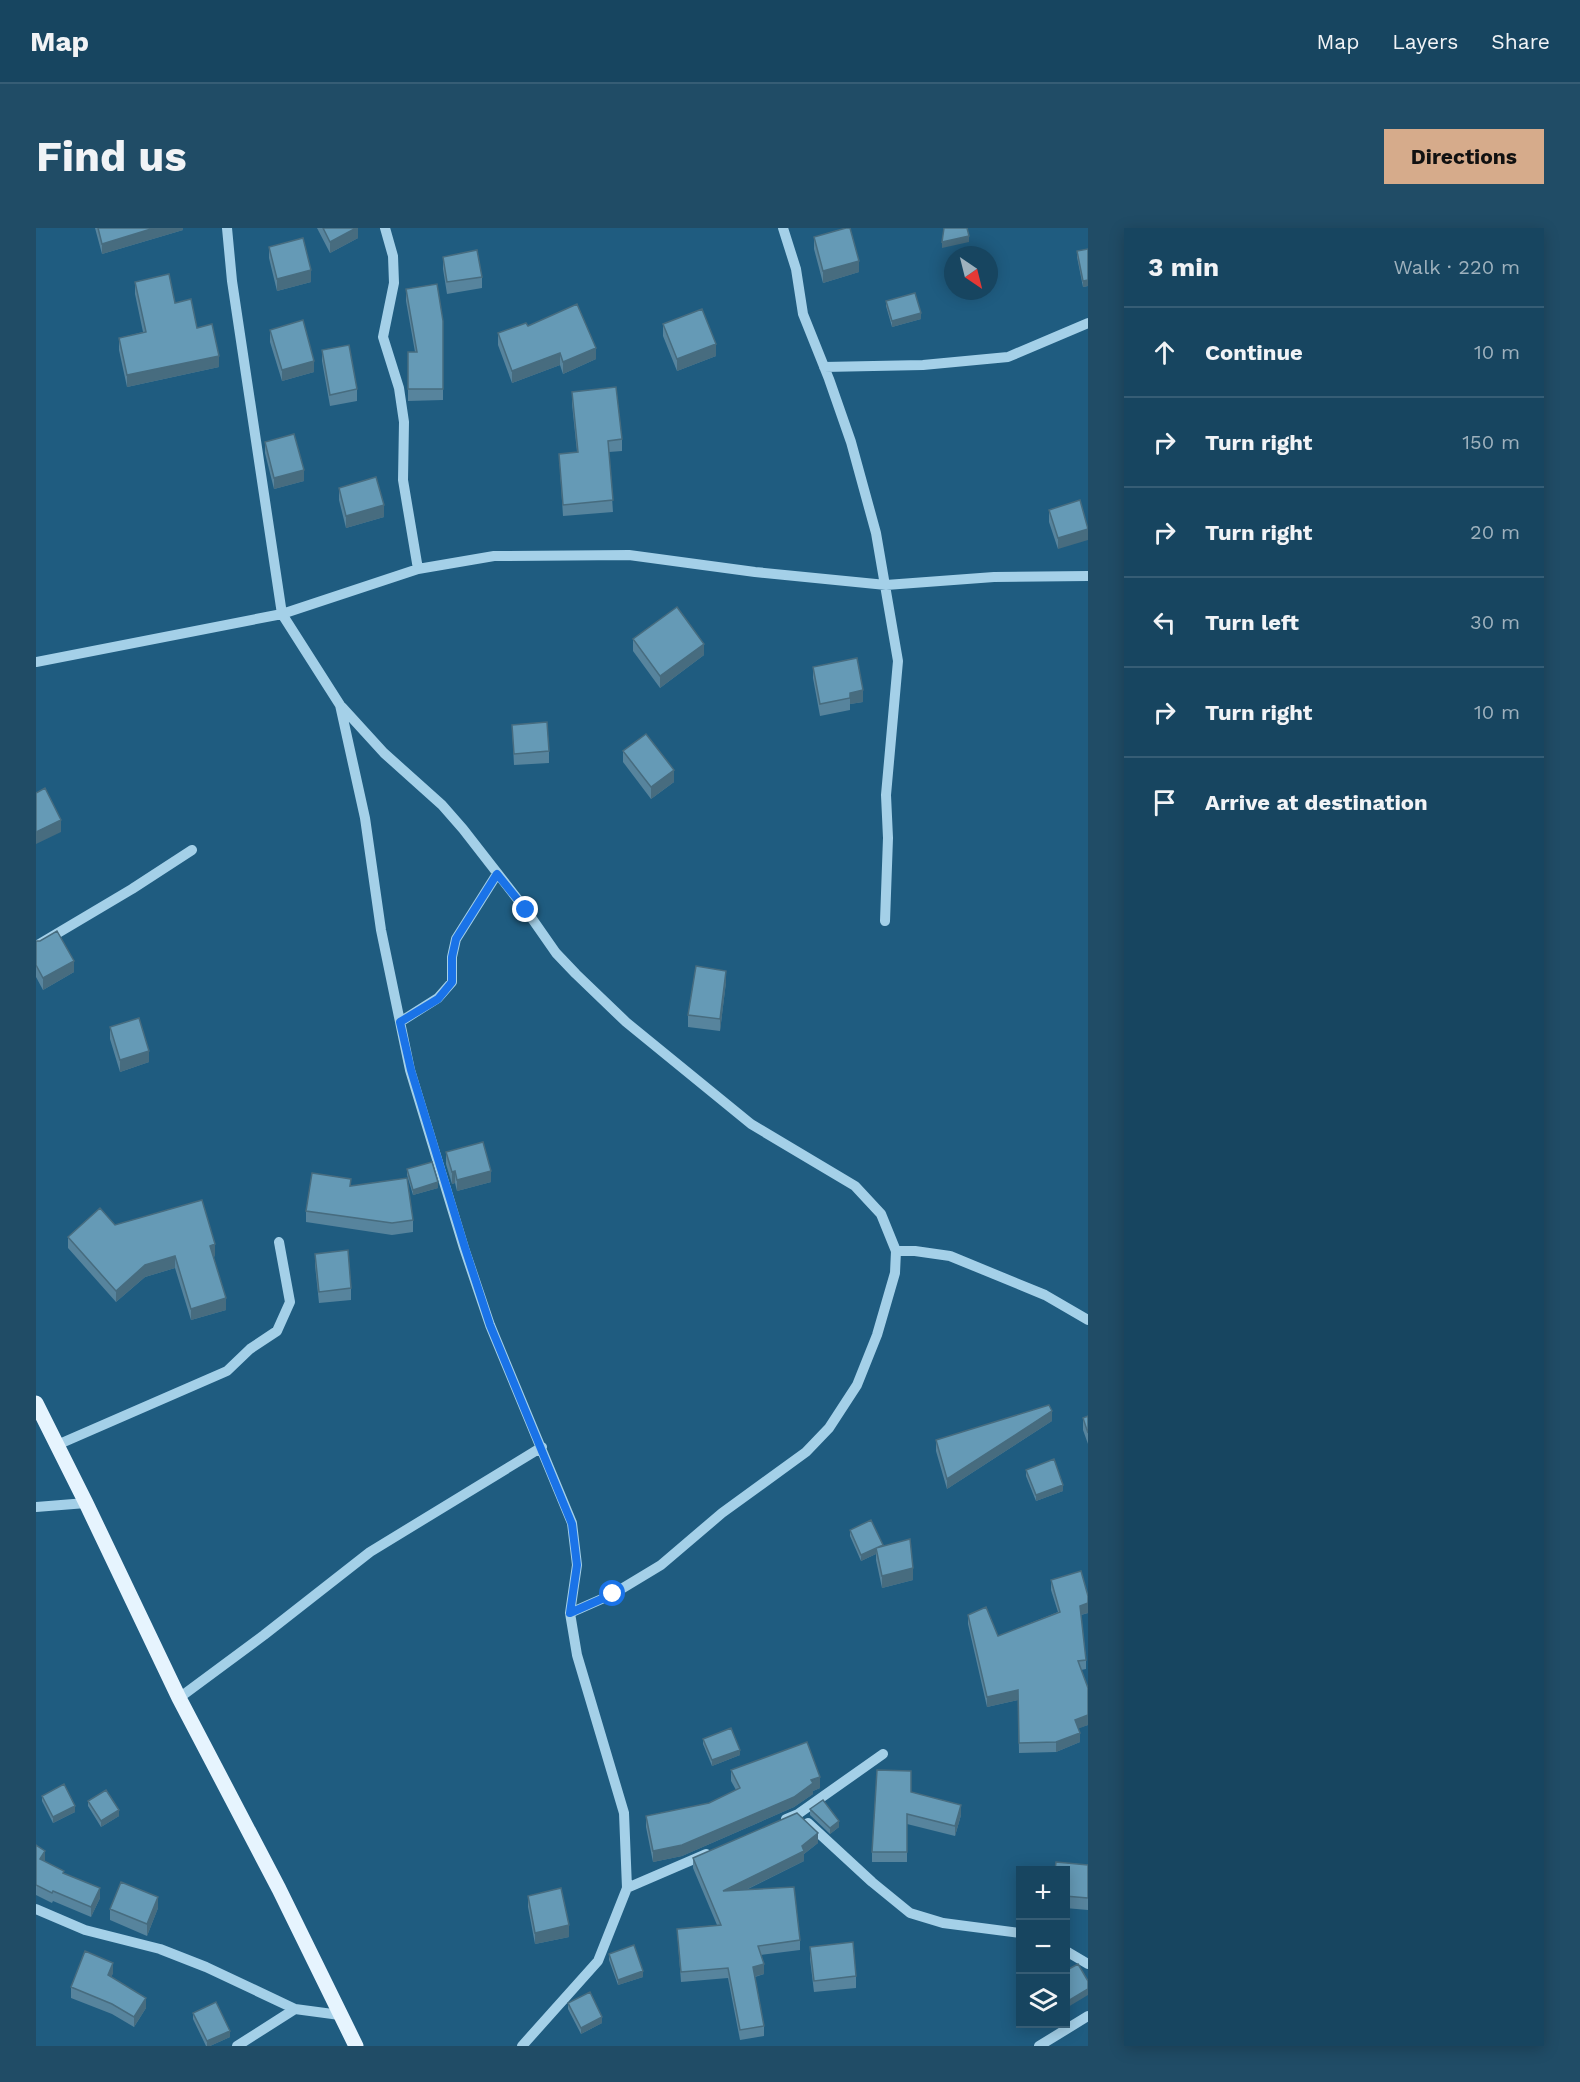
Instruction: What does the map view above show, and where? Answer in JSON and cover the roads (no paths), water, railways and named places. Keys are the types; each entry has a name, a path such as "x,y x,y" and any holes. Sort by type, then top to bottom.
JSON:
{"main road":[{"path":"36,1403 179,1698 279,1889 356,2046"}],"street":[{"path":"227,228 232,281 282,614 340,705 384,753 442,805 526,910 556,953 626,1022 751,1124 855,1185 881,1214 896,1251 895,1273 877,1335 856,1385 829,1428 807,1452 722,1513 661,1565 613,1594 570,1613"},
{"path":"385,228 393,256 394,283 383,337 399,388 404,422 403,480 418,569"},
{"path":"783,228 796,269 803,314 851,442 876,534 898,661 886,795 888,838 885,921"},
{"path":"824,367 923,365 1008,357 1088,323"},
{"path":"36,662 282,614 418,569 494,556 629,555 755,572 886,585 994,577 1088,576"},
{"path":"340,705 365,818 381,930 411,1070 490,1325 572,1524 577,1565 570,1613 577,1655 624,1813 627,1888 598,1961 522,2046"},
{"path":"36,946 192,850"},
{"path":"400,1022 438,999 452,982 452,957 456,939 497,874"},
{"path":"57,1445 227,1371 250,1349 278,1331 290,1302 279,1242"},
{"path":"896,1251 950,1256 1046,1295 1088,1320"},
{"path":"179,1698 370,1552 542,1447"},
{"path":"36,1508 86,1503"},
{"path":"776,1823 798,1814 883,1754"},
{"path":"798,1814 872,1882 910,1913 943,1923 1016,1932"},
{"path":"627,1888 712,1851"},
{"path":"36,1909 85,1930 160,1949 206,1967 294,2009 340,2015"},
{"path":"1070,1954 1088,1964"},
{"path":"237,2046 294,2009"},
{"path":"1039,2046 1088,2016"}]}
